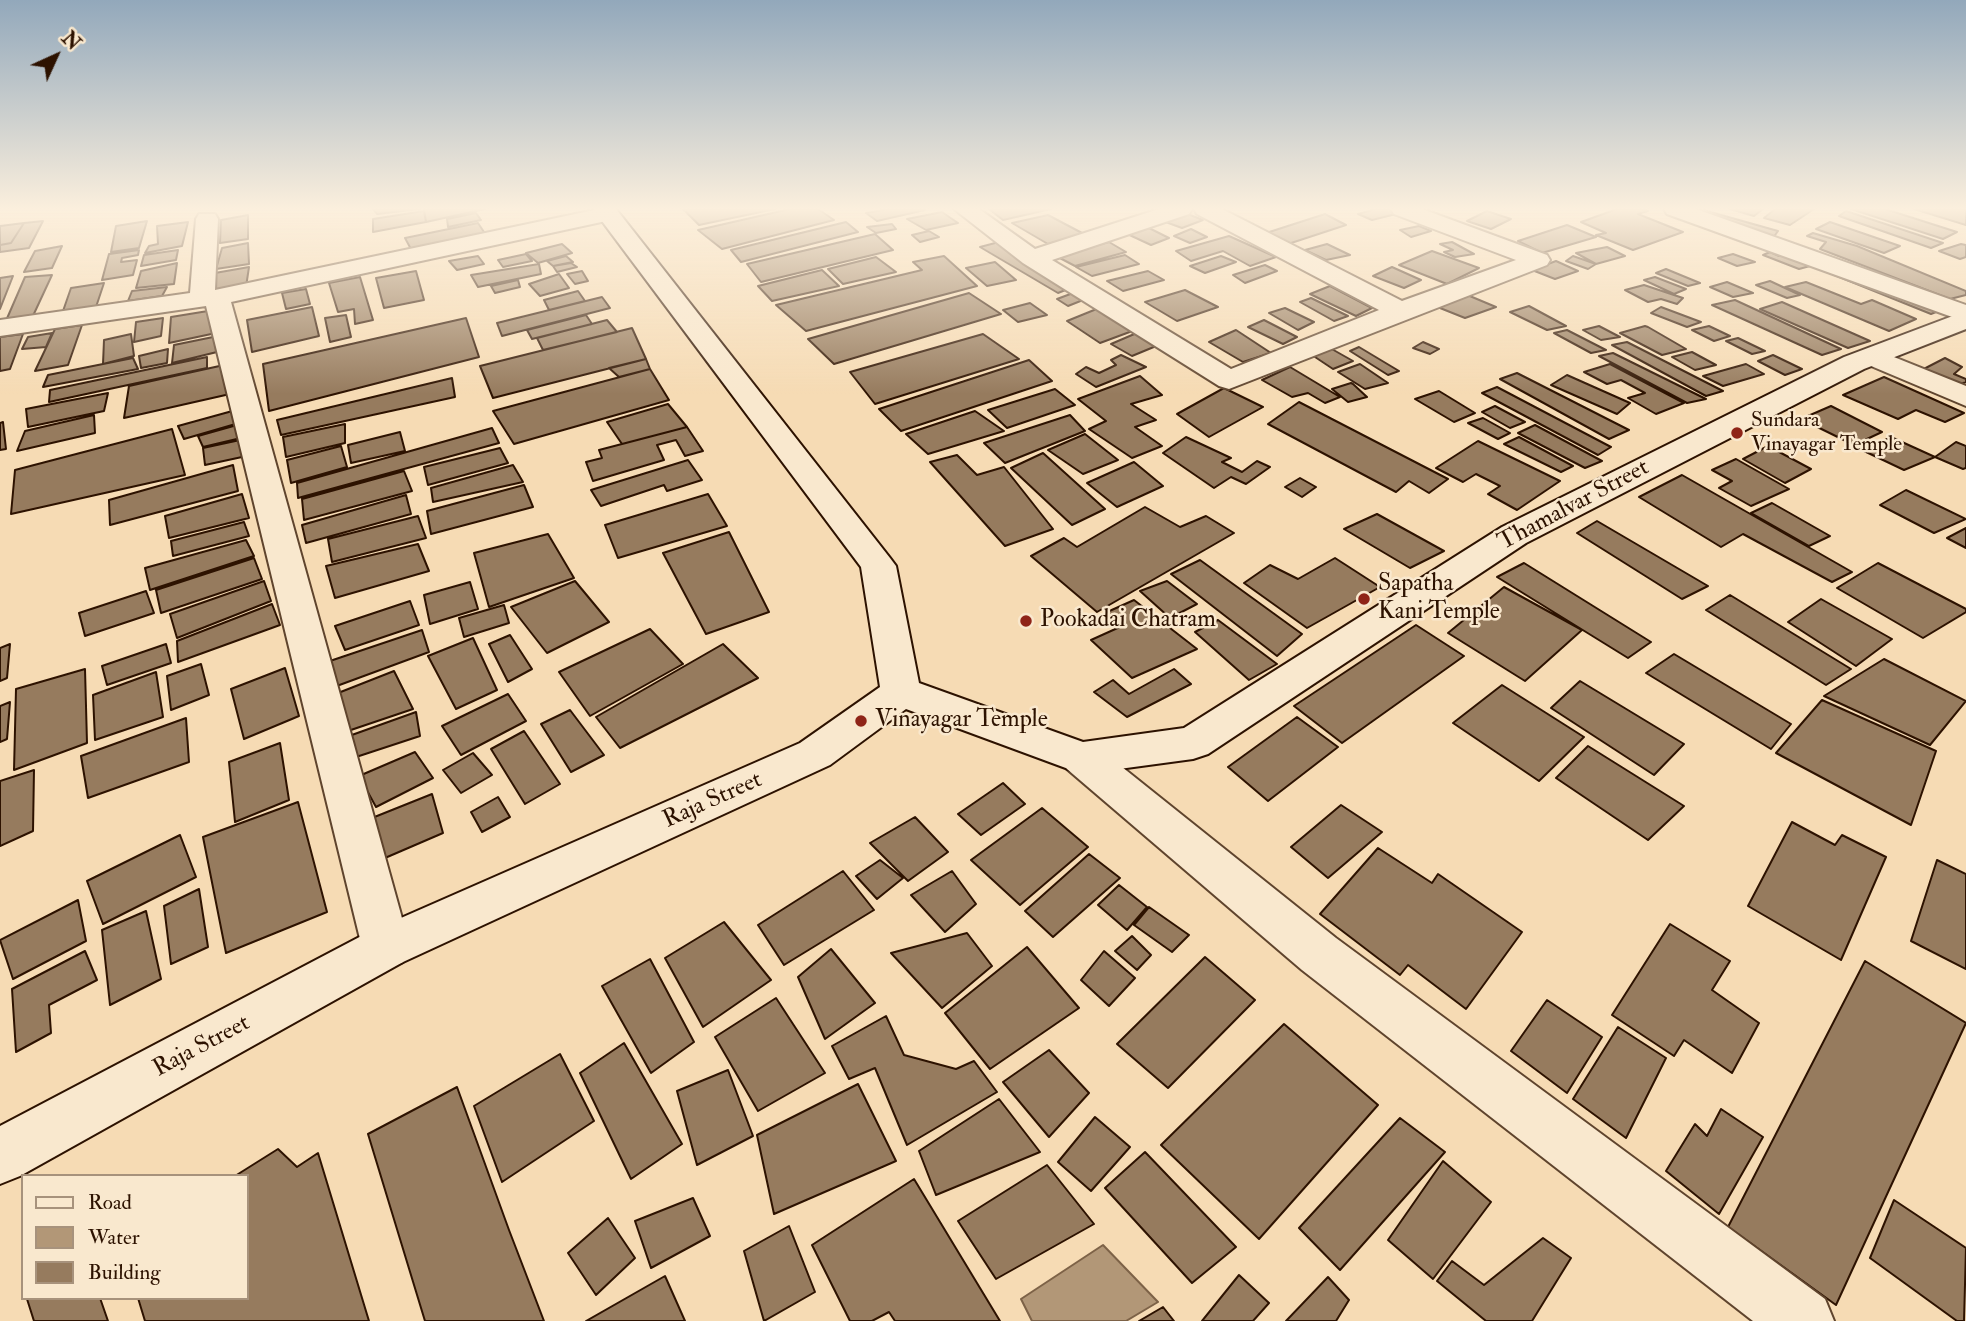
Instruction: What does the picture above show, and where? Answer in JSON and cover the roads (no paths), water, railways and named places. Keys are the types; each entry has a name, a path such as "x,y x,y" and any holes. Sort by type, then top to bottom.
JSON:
{"street":[{"path":"209,271 210,298 386,947"},
{"path":"0,327 210,298 334,271"},
{"path":"651,271 878,566 901,692 1082,758 1319,954 1803,1321"},
{"path":"1052,271 1229,380 1400,311 1509,271"},
{"path":"1323,271 1400,311"},
{"path":"1847,271 1966,316"},
{"name":"Thamalvar Street","path":"1082,758 1193,743 1514,536 1854,363 1874,357 1966,316"},
{"path":"1874,357 1966,397"},
{"name":"Raja Street","path":"0,1156 386,947 815,754 901,692"}],"water":[{"path":"1103,1245 1158,1302 1126,1321 1032,1321 1021,1299"}],"place":[{"name":"Sundara Vinayagar Temple","path":"1737,433"},
{"name":"Sapatha Kani Temple","path":"1364,599"},
{"name":"Pookadai Chatram","path":"1026,621"},
{"name":"Vinayagar Temple","path":"861,721"}]}
